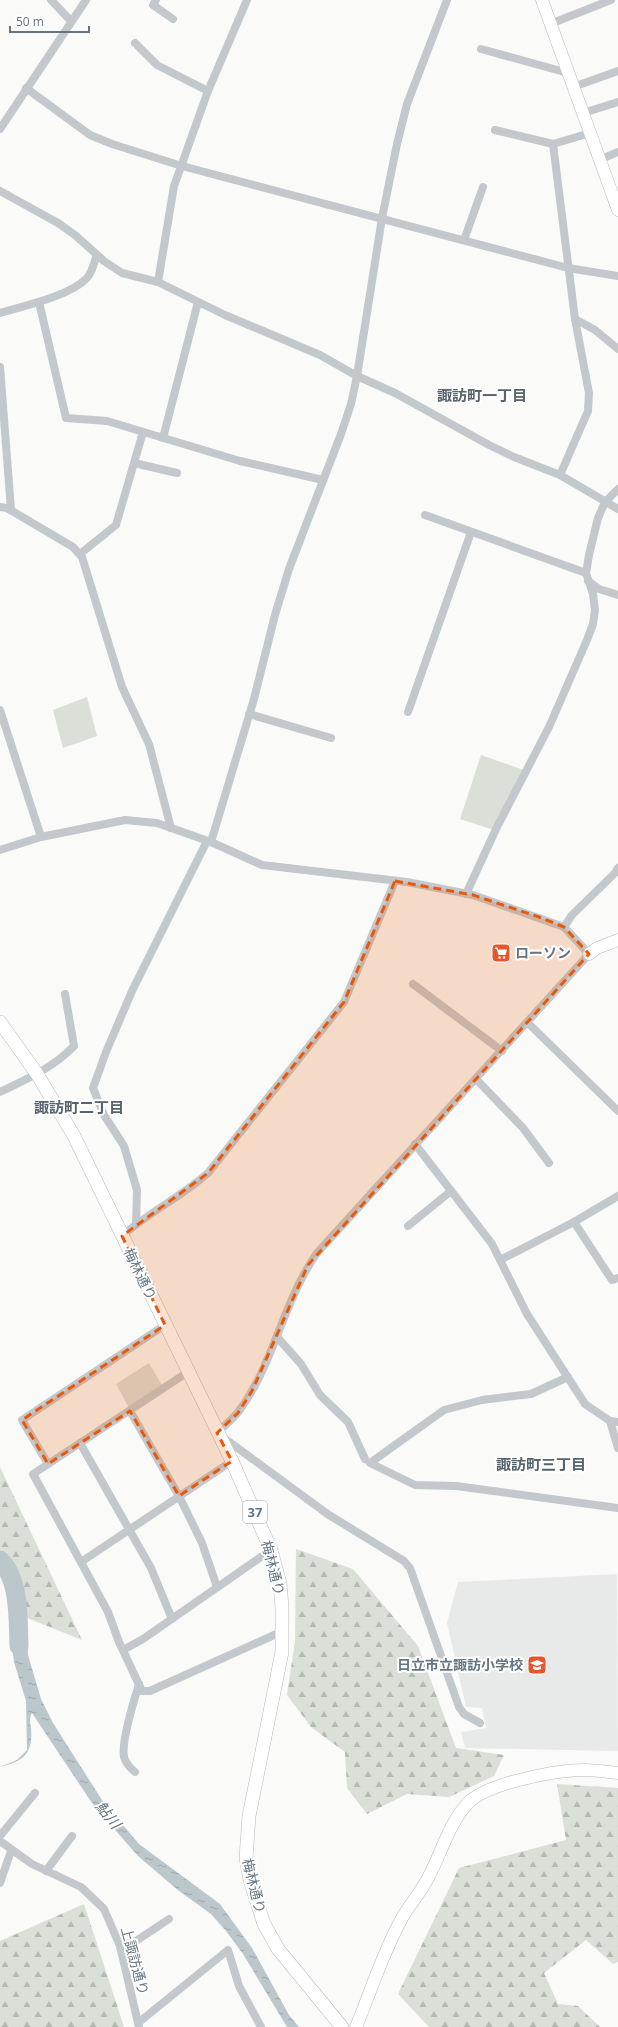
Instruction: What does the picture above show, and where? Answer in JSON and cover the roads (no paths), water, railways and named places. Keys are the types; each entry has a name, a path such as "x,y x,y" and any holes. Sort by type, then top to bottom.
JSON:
{"main road":[{"name":"梅林通り","path":"0,1022 38,1074 74,1136 217,1433 232,1461 271,1550 280,1582 283,1632 282,1652 249,1816 246,1858 256,1904 267,1930 278,1949 342,2027"}],"street":[{"path":"51,0 71,21"},
{"path":"0,129 86,0"},
{"path":"156,0 153,5 173,19"},
{"path":"158,282 174,186 208,91 247,0"},
{"path":"136,1224 137,1190 124,1146 104,1115 93,1088 106,1052 132,991 209,842 249,714 275,614 290,569 341,434 358,376 382,218 407,104 447,0"},
{"path":"542,0 618,210"},
{"path":"550,24 611,0"},
{"path":"135,43 157,65 208,91"},
{"path":"481,49 568,73"},
{"path":"573,87 618,71"},
{"path":"26,88 90,135 182,166 568,268 618,276"},
{"path":"583,114 618,102"},
{"path":"495,130 553,144 590,133"},
{"path":"553,144 575,319 589,393 588,411 560,475"},
{"path":"599,160 618,152"},
{"path":"464,240 482,187"},
{"path":"0,191 58,223 75,235 97,255 122,273 158,282 198,302 320,355 358,376 395,393 458,429 514,458 560,475 618,509"},
{"path":"0,313 39,302 76,286 88,277 97,255"},
{"path":"39,302 66,418 107,421 240,461 323,480"},
{"path":"163,438 198,302"},
{"path":"575,319 595,330 618,349"},
{"path":"0,367 11,510"},
{"path":"80,554 116,525 143,432"},
{"path":"134,463 177,473"},
{"path":"466,894 497,827 549,728 587,640 593,624 595,610 594,594 588,582 586,573 598,518 605,502 618,489"},
{"path":"0,507 11,510 73,547 82,557 122,687 149,744 171,828"},
{"path":"425,515 586,573"},
{"path":"408,712 471,532"},
{"path":"588,582 599,589 618,595"},
{"path":"0,710 41,837"},
{"path":"249,714 331,738"},
{"path":"0,850 41,837 125,820 157,823 209,842 262,865 396,881 466,894 564,927 589,954"},
{"path":"564,927 572,915 615,873 618,868"},
{"path":"122,1236 136,1224 193,1187 208,1173 344,1002 396,881"},
{"path":"480,1723 464,1714 459,1707 416,1579 404,1561 330,1515 217,1433 238,1412 252,1391 295,1292 308,1265 317,1253 528,1023 589,954 597,948 618,940"},
{"path":"413,984 502,1051"},
{"path":"0,1092 38,1074 62,1058 74,1046 64,994"},
{"path":"528,1023 618,1111"},
{"path":"476,1079 523,1128 549,1164"},
{"path":"416,1144 492,1244 526,1314 585,1404 614,1421 618,1448"},
{"path":"408,1226 451,1191"},
{"path":"500,1260 574,1222 618,1196"},
{"path":"574,1222 612,1280 618,1278"},
{"path":"48,1464 22,1420 165,1325"},
{"path":"277,1336 301,1364 320,1395 348,1422 365,1459"},
{"path":"188,1372 33,1474 108,1612 123,1650 142,1691 150,1691 283,1632"},
{"path":"568,1377 531,1394 482,1400 444,1410 370,1463 415,1485 456,1486 618,1508"},
{"path":"130,1411 179,1496 202,1543 217,1587"},
{"path":"80,1443 151,1568 172,1619"},
{"path":"81,1562 232,1461"},
{"path":"123,1650 172,1619 271,1550"},
{"path":"135,1772 128,1765 124,1757 124,1745 139,1684"},
{"path":"356,2027 392,1938 428,1878 456,1820 468,1802 499,1784 518,1780 584,1770 618,1774"},
{"path":"0,1836 35,1793"},
{"path":"46,1871 72,1836"},
{"name":"上諏訪通り","path":"0,1841 11,1851 46,1871 70,1881 94,1898 104,1909 120,1946 139,2025"},
{"path":"0,1884 11,1851"},
{"path":"120,1946 136,1941 169,1919"},
{"path":"139,2025 228,1950 239,1986 261,2027"}],"water":[{"path":"0,1551 11,1564 19,1580 26,1614 8,1608 7,1586 0,1568"},
{"path":"9,1617 27,1622 28,1655 41,1699 53,1723 102,1800 139,1844 220,1904 252,1948 289,2015 299,2027 287,2027 243,1954 211,1914 179,1891 138,1856 94,1806 32,1713 30,1717 31,1737 28,1750 21,1759 0,1767 17,1760 27,1750 26,1701 14,1662"}],"waterway":[{"name":"鮎川","path":"0,1560 7,1568 15,1589 18,1612 19,1646"}],"place":[{"name":"ローソン","path":"501,953"},
{"name":"日立市立諏訪小学校","path":"537,1665"}],"district":[{"name":"諏訪町一丁目","path":"482,396"},
{"name":"諏訪町二丁目","path":"79,1108"},
{"name":"諏訪町三丁目","path":"541,1465"}]}
